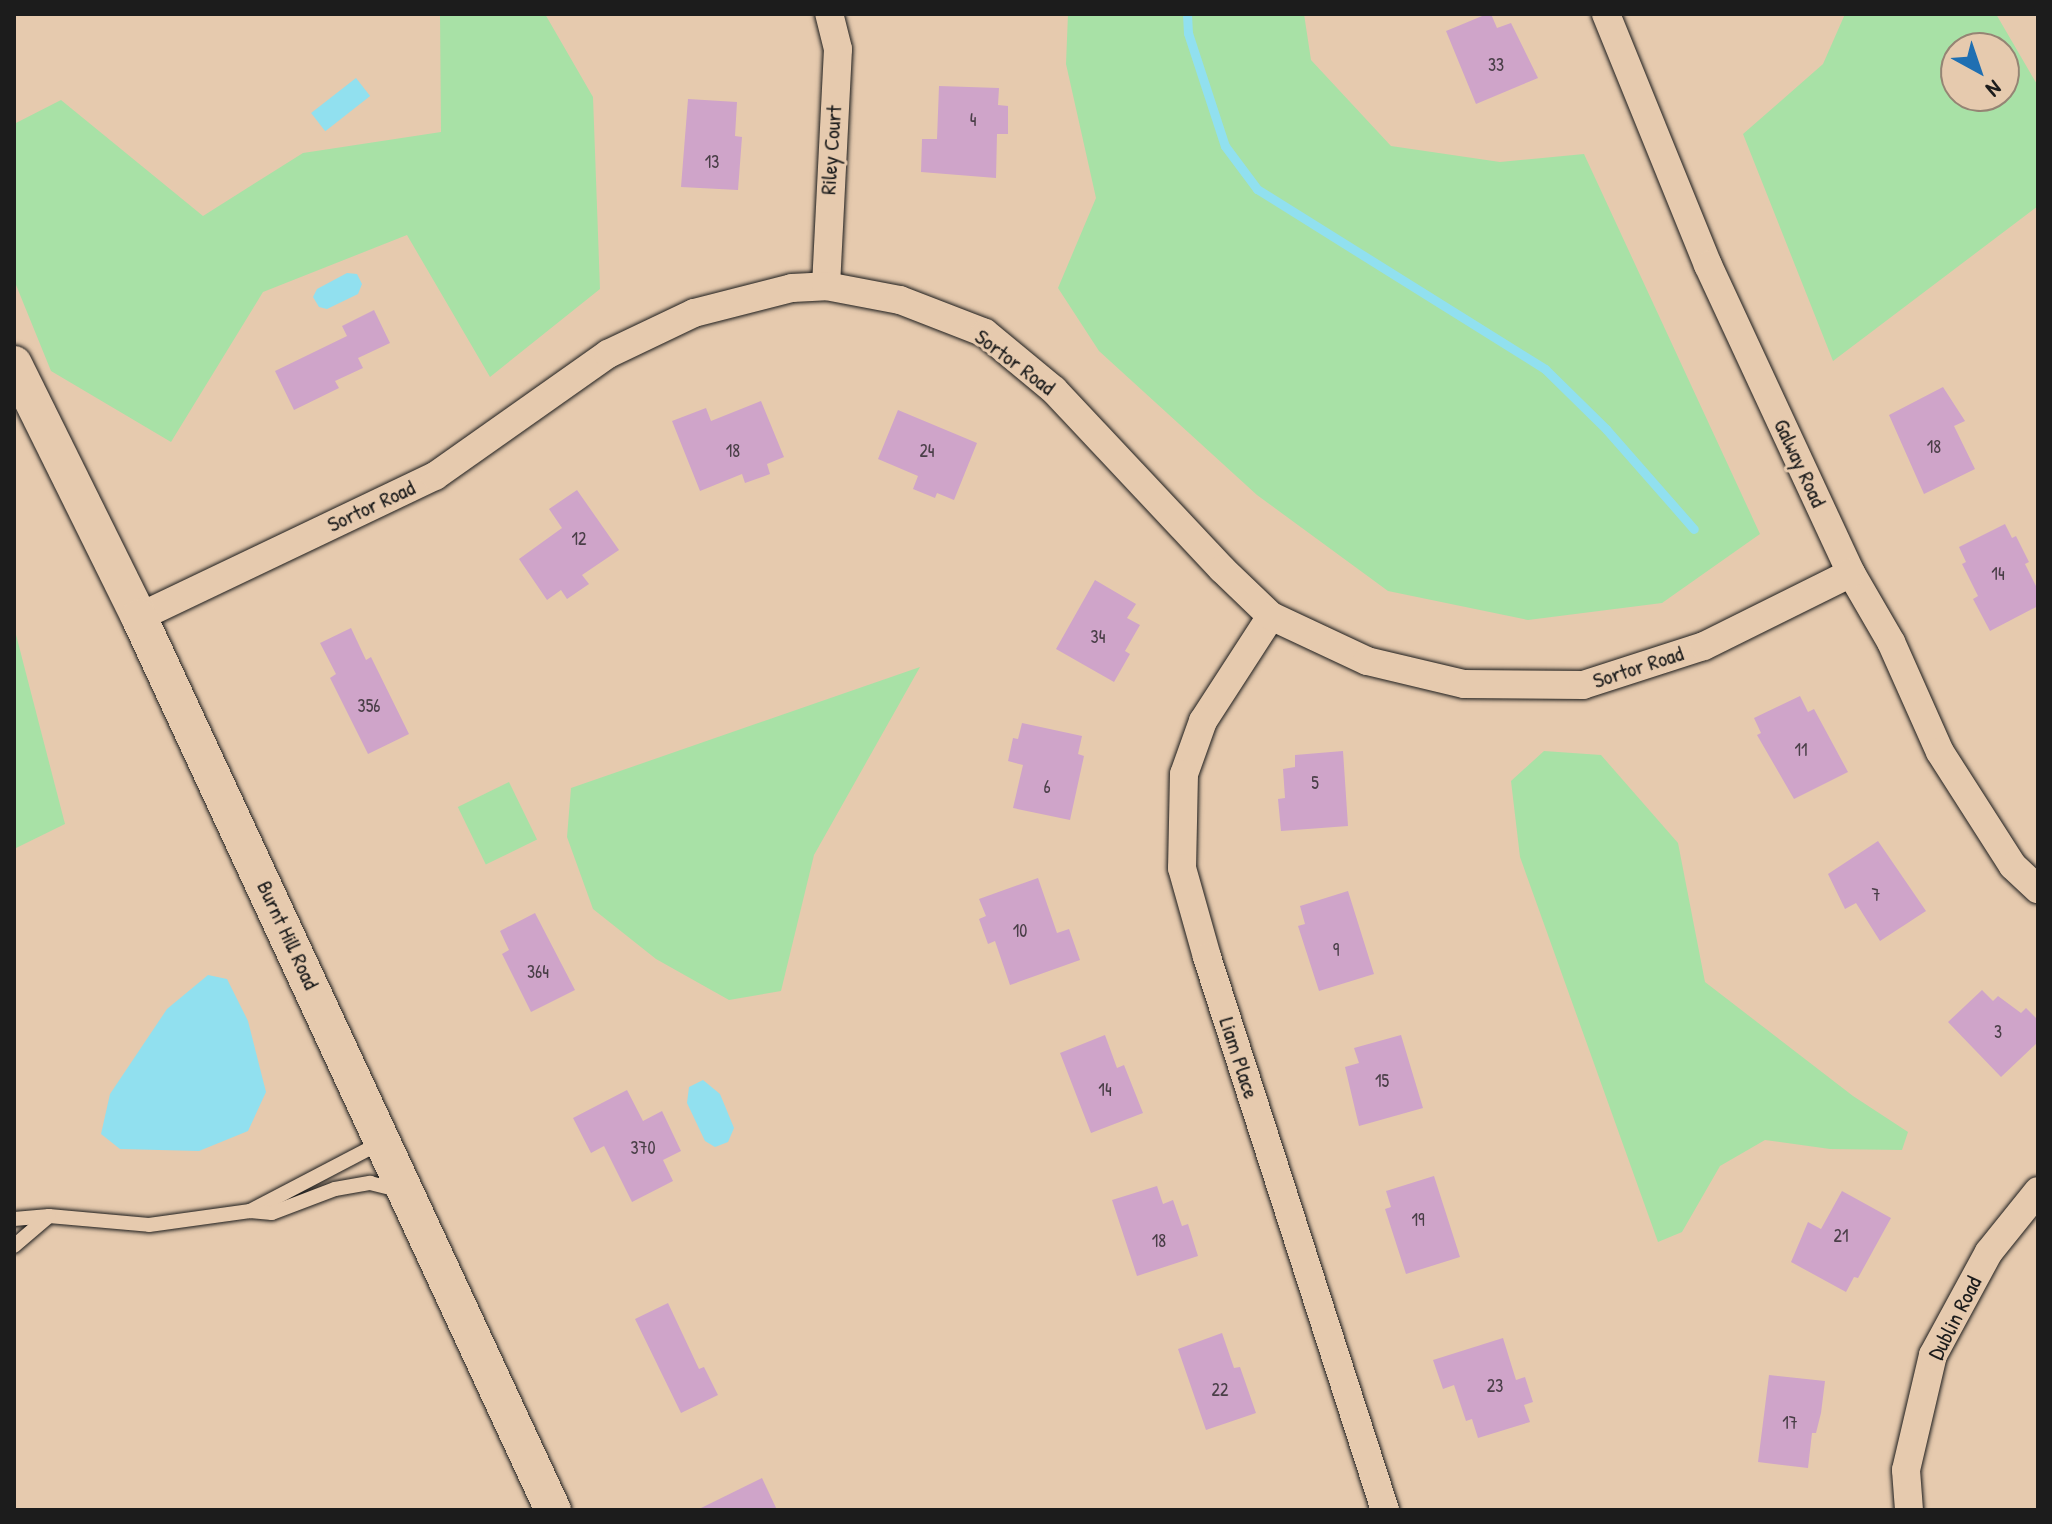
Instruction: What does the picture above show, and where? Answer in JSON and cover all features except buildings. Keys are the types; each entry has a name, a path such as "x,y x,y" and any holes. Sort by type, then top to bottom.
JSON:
{"street":[{"name":"Riley Court","path":"826,286 838,49 829,14"},
{"name":"Galway Road","path":"1606,14 1708,265 1851,573 1891,642 1940,752 2013,866 2038,889"},
{"name":"Sortor Road","path":"139,617 435,476 608,354 694,313 792,288 826,286 900,300 985,333 1054,390 1222,569 1271,616 1367,661 1464,684 1583,685 1704,646 1851,573"},
{"name":"Burnt Hill Road","path":"14,364 139,617 553,1510"},
{"name":"Liam Place","path":"1271,616 1203,721 1184,774 1182,868 1207,957 1385,1510"},
{"name":"Dublin Road","path":"1909,1510 1906,1470 1933,1355 1989,1252 2038,1191"}],"lane":[{"path":"250,1211 382,1142"},
{"path":"14,1219 49,1216 149,1225 250,1211 272,1213 335,1189 370,1183 405,1192"},
{"path":"14,1246 49,1216"}],"green space":[{"path":"440,14 545,14 593,97 600,289 490,377 407,235 263,292 171,442 51,371 14,280 14,124 61,100 203,216 303,153 441,132"},
{"path":"1068,14 1304,14 1311,60 1391,146 1500,162 1584,154 1760,534 1662,603 1528,620 1388,591 1257,495 1099,351 1058,288 1096,198 1066,64"},
{"path":"1845,14 1996,14 2006,32 1940,32 1940,112 2020,112 2020,55 2038,86 2038,206 1833,361 1743,134 1823,64"},
{"path":"14,627 65,824 14,849"},
{"path":"920,667 814,855 781,991 729,1000 656,959 593,909 567,837 571,788"},
{"path":"1544,751 1601,755 1678,843 1705,982 1853,1096 1908,1132 1902,1150 1830,1149 1765,1140 1720,1166 1682,1232 1658,1242 1520,857 1511,781"},
{"path":"509,782 537,840 486,865 458,807"}],"water":[{"path":"356,78 370,96 325,131 311,113"},
{"path":"347,273 357,274 362,284 358,294 327,309 319,307 313,297 317,289"},
{"path":"208,975 227,979 248,1021 266,1092 248,1131 199,1151 120,1149 101,1134 110,1094 167,1009"},
{"path":"703,1080 720,1094 734,1128 728,1142 715,1147 705,1141 687,1103 689,1087"}],"waterway":[{"path":"1187,14 1188,33 1225,146 1257,189 1545,369 1606,429 1694,529"}]}
